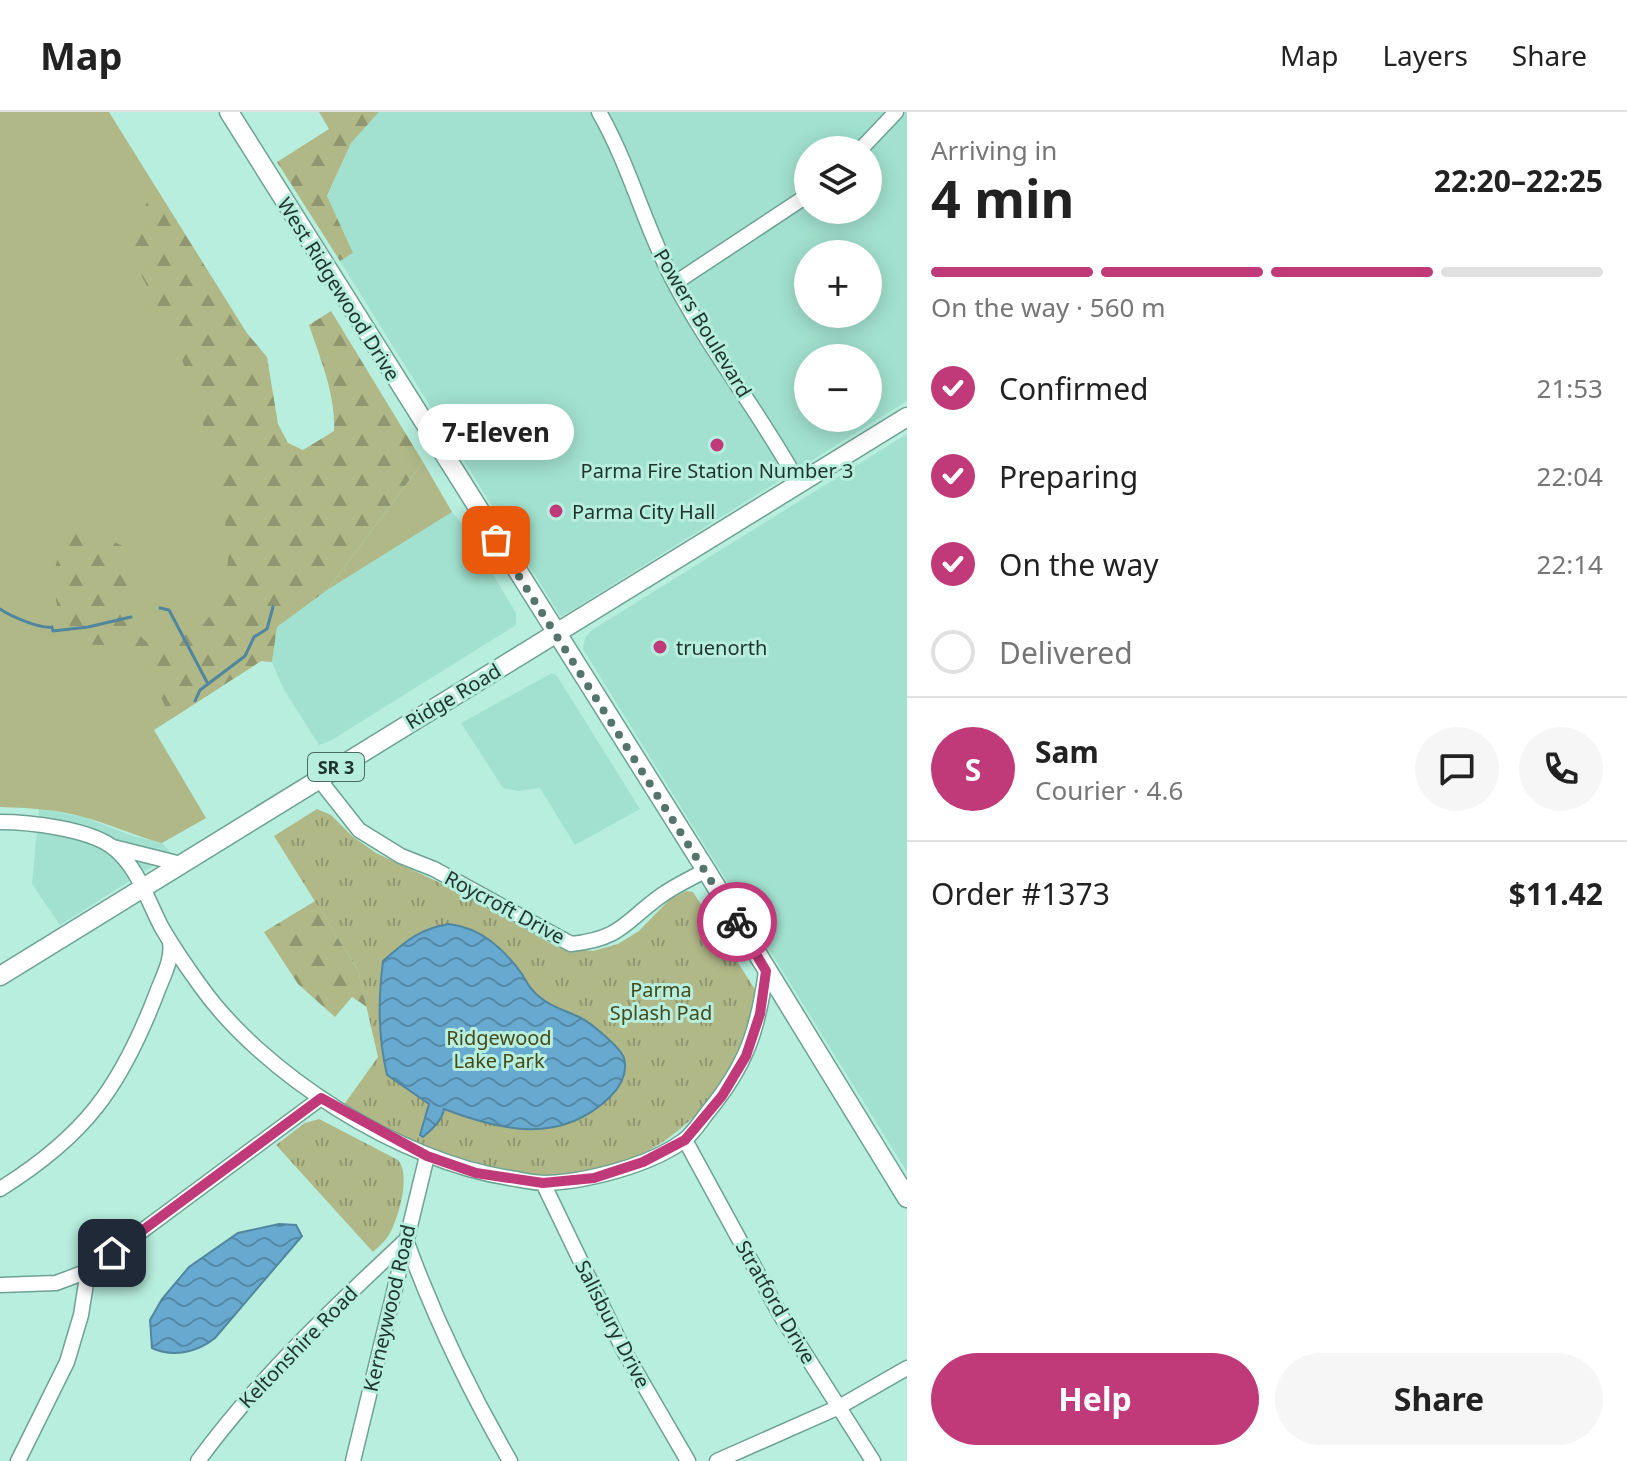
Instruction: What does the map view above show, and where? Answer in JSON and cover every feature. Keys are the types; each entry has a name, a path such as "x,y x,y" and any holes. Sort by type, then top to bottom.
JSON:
{"main road":[{"name":"West Ridgewood Drive","path":"229,112 706,870 907,1198"},
{"name":"Ridge Road","path":"0,976 907,417"}],"street":[{"name":"Powers Boulevard","path":"599,112 624,162 646,225 675,283 799,484"},
{"path":"873,136 896,112"},
{"path":"675,283 794,204"},
{"name":"Roycroft Drive","path":"318,778 359,830 401,856 434,869 571,944 595,941 619,931 663,894 706,870"},
{"path":"0,822 21,822 78,834 112,847 181,864"},
{"path":"112,847 131,868 170,942 201,987 236,1028 321,1098 427,1156 476,1173 543,1183 594,1178 643,1162 685,1140 722,1096 746,1056 760,1014 766,971"},
{"path":"0,1189 36,1166 101,1104 123,1071 144,1027 170,957 170,942"},
{"path":"0,1285 56,1283 88,1271 321,1098"},
{"name":"Stratford Drive","path":"685,1140 781,1316 873,1461"},
{"name":"Kerneywood Road","path":"353,1461 427,1156"},
{"name":"Salisbury Drive","path":"543,1183 624,1351 688,1461"},
{"path":"406,1240 427,1298 510,1461"},
{"name":"Keltonshire Road","path":"198,1461 223,1427 283,1359 406,1240"},
{"path":"18,1461 67,1362 81,1315 88,1271"},
{"path":"717,1461 839,1407 907,1368"}],"shaded area":[{"path":"379,112 907,112 907,401 882,417 882,344 794,344 794,432 857,432 561,617 340,261 352,253 327,197 351,143"},
{"path":"907,434 907,1172 583,649 585,638 592,630"},
{"path":"452,512 464,526 516,613 516,625 319,745 283,688 272,662 277,627 309,601"},
{"path":"552,673 557,676 640,809 575,845 540,788 518,791 503,788 461,723"},
{"path":"39,808 83,817 133,836 162,843 172,854 60,925 32,884"}],"green space":[{"path":"0,112 109,112 246,332 261,661 154,730 206,818 162,843 73,814 0,807"},
{"path":"319,112 379,112 351,143 327,196 353,253 340,261 277,162 329,129"},
{"path":"159,193 246,332 267,357 278,424 288,443 303,450 334,431 330,390 309,325 331,311 423,462 327,590 277,627 272,662 261,661 171,719 146,665 129,646 76,644 59,621 53,576 64,533 79,527 123,546 133,623 137,633 150,645 169,644 202,626 225,597 229,548 216,464 177,344 132,257 147,202"},
{"path":"423,462 452,512 327,590"},
{"name":"Ridgewood Lake Park","path":"317,809 331,815 352,836 376,853 464,894 557,947 593,951 618,944 639,931 670,899 686,891 693,892 756,991 745,1035 727,1073 703,1107 673,1135 638,1156 599,1170 557,1176 507,1173 436,1152 404,1139 343,1106 378,1057 358,970 274,836"},
{"path":"315,901 358,970 367,1007 352,997 335,1017 298,984 264,932"},
{"path":"319,1119 398,1160 402,1167 404,1185 397,1217 388,1236 373,1252 276,1145 305,1123"}],"water":[{"path":"449,924 471,930 490,941 515,965 538,996 584,1020 617,1048 624,1058 625,1069 620,1084 610,1097 591,1112 551,1128 509,1128 444,1109 436,1124 423,1137 420,1135 429,1104 387,1075 380,1018 383,961 421,933"},
{"path":"279,1224 296,1225 302,1236 215,1338 185,1352 168,1353 152,1348 150,1320 162,1299 189,1267 238,1233"}],"waterway":[{"path":"208,684 245,656 254,637 267,629 273,607"},
{"path":"160,608 169,610 208,684 200,690 195,701"},
{"path":"0,609 33,624 52,627 53,631 131,617"}],"way so far":[{"path":"496,540 737,922"}],"place":[{"name":"Parma Fire Station Number 3","path":"717,445"},
{"name":"Parma City Hall","path":"556,511"},
{"name":"7-Eleven","path":"496,540"},
{"name":"truenorth","path":"660,647"}],"route":[{"path":"112,1253 321,1098 445,1163 476,1173 543,1183 594,1178 643,1162 685,1140 722,1096 746,1056 760,1014 766,971 737,922"}],"park label":[{"name":"Parma Splash Pad","path":"661,1000"}]}
